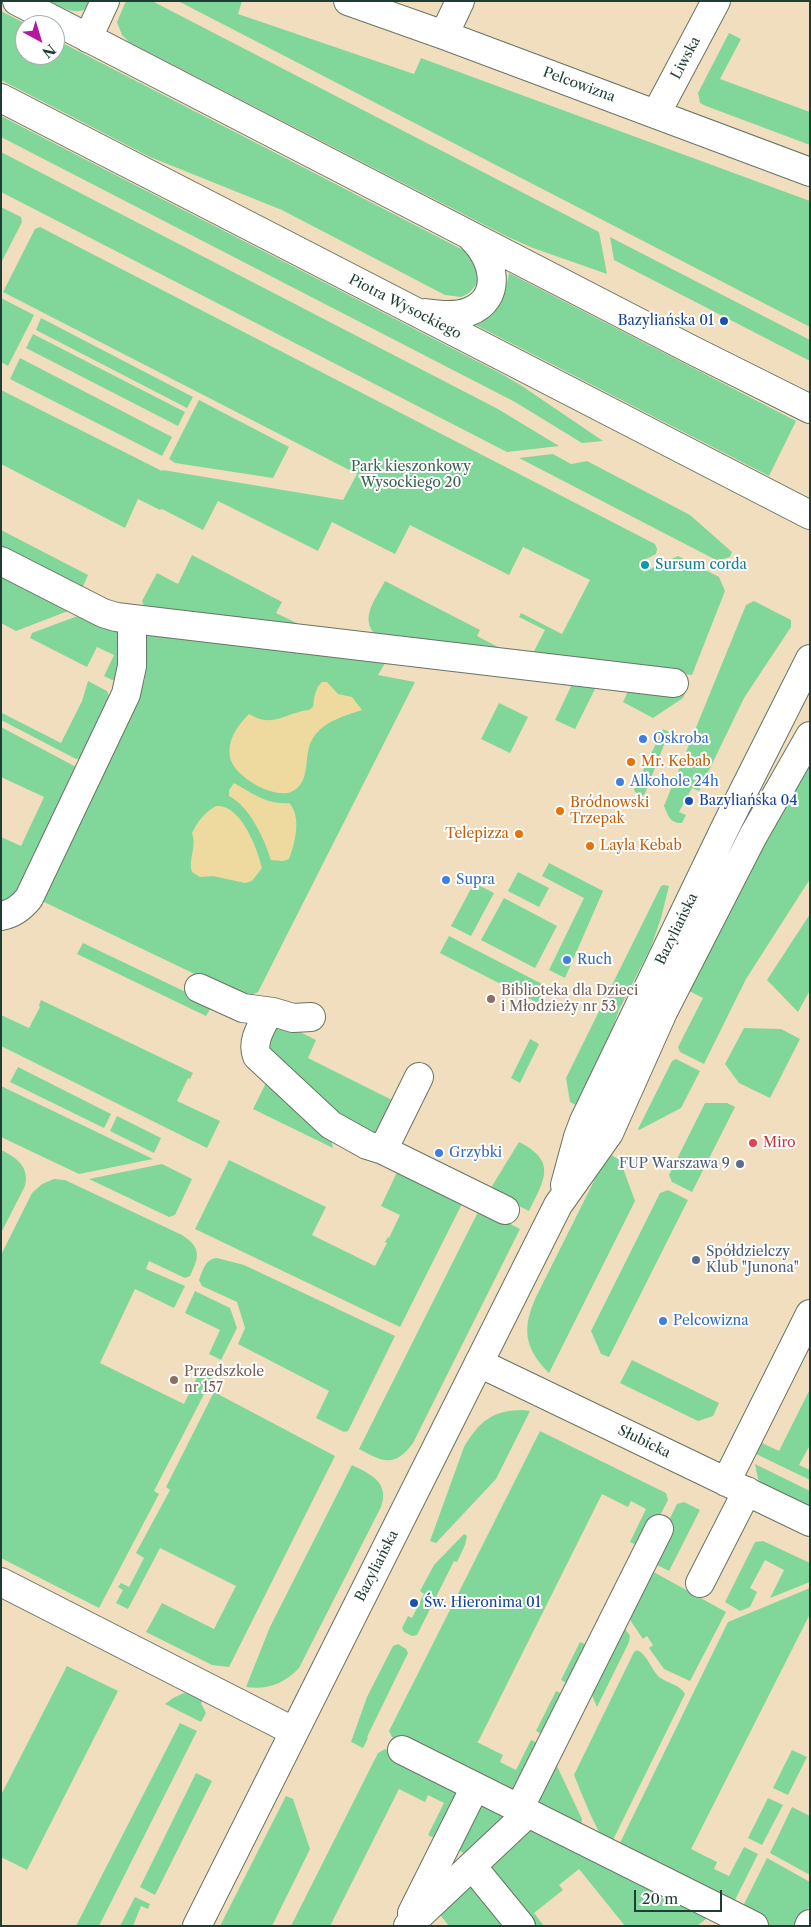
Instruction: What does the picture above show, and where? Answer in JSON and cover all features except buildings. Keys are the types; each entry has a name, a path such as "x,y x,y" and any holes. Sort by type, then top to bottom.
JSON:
{"street":[{"path":"17,1 810,409"},
{"path":"88,38 106,1"},
{"name":"Pelcowizna","path":"348,1 810,172"},
{"path":"444,35 460,1"},
{"name":"Liwska","path":"656,114 716,1"},
{"name":"Piotra Wysockiego","path":"1,98 810,515"},
{"path":"416,312 448,315 466,313 476,308 486,297 490,291 492,277 490,263 482,248 469,235"},
{"path":"1,561 103,613 132,619 674,682"},
{"path":"1,916 18,909 29,898 126,694 132,666 132,619"},
{"name":"Bazyliańska","path":"558,1205 584,1121 727,824 810,659"},
{"name":"Bazyliańska","path":"197,1926 558,1205 609,1133 663,1012 753,836 810,736"},
{"path":"199,988 243,1008 293,1018 312,1017"},
{"path":"269,1012 254,1045 255,1053 260,1060 331,1125 367,1145 383,1150 505,1210"},
{"path":"383,1150 419,1078"},
{"path":"700,1583 736,1486 810,1314"},
{"name":"Słubicka","path":"479,1363 810,1522"},
{"path":"407,1926 472,1866 524,1811 659,1529"},
{"path":"1,1582 293,1731"},
{"path":"402,1750 524,1811 716,1919 754,1926"},
{"path":"407,1926 475,1787"},
{"path":"472,1866 521,1926"}],"green space":[{"path":"50,1 96,1 84,10 74,11"},
{"path":"126,1 152,1 599,232 607,274 533,248 508,237 129,42 122,35 117,22"},
{"path":"178,1 242,1 238,14 414,74 421,58 810,201 810,327"},
{"path":"1,11 15,18 15,65 65,65 65,44 467,252 475,258 479,281 469,293 461,297 445,295 282,210 150,157 1,80"},
{"path":"729,33 741,39 720,79 810,112 810,145 700,103 698,93"},
{"path":"1,116 500,373 603,441 582,443 515,402 1,137"},
{"path":"1,152 498,409 559,446 507,452 1,192"},
{"path":"1,207 21,217 22,222 1,263"},
{"name":"Park kieszonkowy Wysockiego 20","path":"40,227 655,544 656,554 640,562 644,572 678,556 719,577 725,591 692,675 531,657 545,630 519,617 521,613 562,634 590,580 523,547 509,575 410,525 395,554 332,522 318,551 218,501 203,530 138,499 125,528 1,464 1,390 162,471 343,500 357,474 3,292 35,229"},
{"path":"610,237 810,340 810,361 614,260"},
{"path":"509,273 796,421 769,476 470,322 491,307 500,297 507,283"},
{"path":"1,298 34,315 8,366 1,362"},
{"path":"41,318 193,397 187,408 36,330"},
{"path":"33,334 185,412 178,426 26,348"},
{"path":"20,358 172,437 162,456 10,379"},
{"path":"199,400 289,447 273,478 175,463 169,459"},
{"path":"553,454 571,464 587,461 690,515 732,552 730,557 718,561 519,458"},
{"path":"1,530 88,575 81,591 1,550"},
{"path":"192,555 282,602 276,613 305,627 148,610 142,601 157,573 178,584"},
{"path":"1,571 71,607 68,611 16,631 1,623"},
{"path":"385,581 480,630 477,636 500,648 498,653 375,634 371,628 369,614"},
{"path":"754,601 791,620 791,627 744,698 699,791 692,788 679,812 686,815 682,823 675,822 670,818 664,806 746,605"},
{"path":"83,614 120,633 122,678 112,680 104,676 114,655 97,647 87,667 30,638 32,633"},
{"path":"143,632 388,658 378,675 415,682 258,992 245,998 42,901 135,702 137,703 141,695 139,693 145,679"},
{"path":"574,680 598,683 575,729 555,720"},
{"path":"88,681 107,691 110,698 83,758 76,759 1,720 2,713 61,743 82,701"},
{"path":"630,687 685,693 683,698 653,718 623,702"},
{"path":"499,703 528,717 510,753 481,739"},
{"path":"1,727 76,767 77,772 22,888 1,906 1,837 21,846 44,797 1,777"},
{"path":"663,729 669,732 644,796 635,792 634,789"},
{"path":"810,765 810,879 746,979 704,1064 680,1052 678,1047 703,998 689,991 767,837"},
{"path":"549,863 603,891 565,978 549,970 584,898 542,876"},
{"path":"518,872 549,888 539,907 508,891"},
{"path":"474,883 494,893 471,936 451,926"},
{"path":"661,886 669,886 651,947 619,1010 596,1076 581,1108 570,1102 566,1078"},
{"path":"504,898 557,926 535,968 481,940"},
{"path":"810,914 810,990 798,1012 767,980"},
{"path":"449,936 546,986 538,1003 440,953"},
{"path":"83,943 209,1003 210,1009 206,1016 77,954"},
{"path":"41,1000 193,1073 190,1079 188,1078 177,1101 220,1121 207,1148 1,1046 1,1015 29,1028 40,1007"},
{"path":"280,1022 316,1040 308,1058 398,1103 379,1132 358,1132 263,1044"},
{"path":"744,1028 781,1029 800,1039 770,1098 739,1083 725,1064"},
{"path":"530,1039 539,1044 520,1083 511,1078"},
{"path":"676,1059 700,1071 681,1108 639,1130 672,1061"},
{"path":"18,1067 111,1114 104,1128 10,1082"},
{"path":"267,1081 331,1138 333,1148 253,1109"},
{"path":"1,1086 153,1159 79,1174 1,1137"},
{"path":"705,1103 727,1103 735,1107 692,1192 672,1182 669,1175"},
{"path":"117,1116 161,1138 154,1153 110,1131"},
{"path":"519,1142 539,1156 543,1164 543,1180 529,1211 489,1191"},
{"path":"1,1150 17,1159 24,1168 26,1179 25,1186 1,1233"},
{"path":"608,1153 620,1160 635,1201 549,1373 540,1363 530,1345 527,1327 529,1317 537,1295"},
{"path":"229,1160 326,1207 312,1235 375,1266 387,1243 385,1242 389,1238 400,1215 381,1206 399,1168 464,1200 400,1327 195,1229"},
{"path":"162,1164 192,1179 175,1215 169,1217 89,1179"},
{"name":"Przedszkole nr 157","path":"54,1179 65,1180 182,1235 193,1244 197,1253 190,1276 185,1278 149,1261 146,1269 185,1286 174,1308 135,1289 100,1363 184,1404 202,1367 215,1373 154,1491 159,1494 99,1608 1,1558 1,1255 32,1193 42,1184"},
{"path":"668,1190 688,1200 609,1357 601,1354 591,1331 660,1193"},
{"path":"480,1208 520,1229 413,1443 406,1451 394,1459 388,1460 375,1457 359,1449"},
{"path":"217,1258 244,1265 395,1336 348,1431 344,1432 316,1418 329,1391 238,1344 245,1328 237,1302 202,1286 199,1280 207,1263"},
{"path":"195,1291 230,1308 237,1328 221,1360 209,1354 220,1330 185,1313"},
{"path":"632,1360 719,1403 713,1416 698,1421 620,1383"},
{"path":"810,1389 810,1445 799,1465 810,1470 810,1480 756,1454 759,1445 762,1443 779,1451"},
{"path":"214,1392 335,1456 229,1667 212,1665 146,1632 162,1603 214,1629 236,1586 160,1548 128,1609 116,1603 123,1590 118,1587 121,1583 129,1587 144,1558 136,1553 170,1490 166,1487"},
{"path":"530,1411 496,1479 436,1543 430,1541 464,1447 470,1438 481,1424 495,1415 503,1412"},
{"path":"540,1431 666,1493 668,1500 645,1545 639,1546 630,1542 646,1509 631,1501 628,1507 602,1494 477,1742 503,1755 500,1762 516,1770 531,1740 540,1744 510,1796 392,1737 389,1731"},
{"path":"755,1464 810,1491 810,1508 762,1484 758,1479"},
{"path":"352,1465 377,1480 381,1485 383,1498 381,1507 299,1668 275,1685 261,1688 246,1687 270,1627"},
{"path":"684,1502 700,1510 669,1571 655,1564 650,1558 677,1504"},
{"path":"464,1534 467,1536 465,1545 457,1562 454,1561 417,1635 412,1636 404,1632 402,1628 408,1616 412,1618 424,1594 420,1591 434,1565"},
{"path":"763,1541 810,1563 810,1582 770,1598 784,1570 765,1560 750,1588 757,1592 750,1607 740,1611 725,1602 755,1542"},
{"path":"650,1570 726,1612 690,1681 664,1669 649,1648 653,1645 647,1636 643,1639 626,1614"},
{"path":"810,1588 810,1614 691,1849 717,1862 714,1869 729,1876 744,1847 758,1854 733,1904 617,1849 728,1622"},
{"path":"624,1627 630,1636 629,1642 597,1707 587,1684"},
{"path":"580,1642 589,1646 570,1685 561,1680"},
{"path":"398,1644 406,1649 408,1653 363,1748 351,1742 367,1697 393,1646"},
{"path":"637,1650 644,1655 659,1677 677,1686 685,1694 610,1846 595,1825 574,1775 634,1652"},
{"path":"67,1666 118,1691 27,1870 1,1857 1,1795"},
{"path":"556,1691 565,1695 545,1736 536,1731"},
{"path":"184,1693 203,1700 201,1703 206,1713 201,1722 165,1704"},
{"path":"180,1723 197,1731 99,1926 76,1926"},
{"path":"385,1749 462,1788 438,1840 428,1835 444,1803 428,1795 425,1802 399,1789 330,1926 291,1926 378,1753"},
{"path":"792,1750 807,1757 788,1795 773,1788"},
{"path":"556,1764 582,1819 581,1826 526,1804"},
{"path":"196,1773 212,1781 155,1895 140,1887"},
{"path":"286,1796 293,1799 310,1849 272,1926 220,1926"},
{"path":"768,1798 783,1805 762,1845 748,1838"},
{"path":"475,1800 508,1811 509,1822 468,1857 455,1847"},
{"path":"792,1807 810,1816 810,1875 770,1853"},
{"path":"532,1822 711,1915 697,1926 625,1926 579,1869 559,1885 563,1890 534,1913 544,1926 529,1926 482,1869"},
{"path":"767,1858 810,1882 810,1905 799,1926 769,1926 744,1913 742,1908"},
{"path":"474,1876 515,1926 449,1926 437,1911"},
{"path":"135,1897 150,1904 148,1909 141,1906 133,1926 120,1926"}],"sand":[{"path":"322,682 327,682 338,694 352,697 362,710 329,723 318,732 310,745 302,782 291,792 274,792 246,778 238,771 230,757 230,745 234,733 241,723 249,714 265,720 273,720 309,710 313,707 316,690"},
{"path":"234,783 267,800 289,803 295,815 296,830 289,859 283,861 271,860 250,815 237,801 229,796 229,790"},
{"path":"216,806 225,807 233,812 240,819 252,839 262,868 252,881 245,883 213,876 200,877 192,872 191,862 194,843 192,833 208,811"}],"place":[{"name":"Bazyliańska 01","path":"724,321"},
{"name":"Sursum corda","path":"645,565"},
{"name":"Oskroba","path":"643,739"},
{"name":"Mr. Kebab","path":"631,762"},
{"name":"Alkohole 24h","path":"620,782"},
{"name":"Bazyliańska 04","path":"689,801"},
{"name":"Bródnowski Trzepak","path":"560,811"},
{"name":"Telepizza","path":"519,834"},
{"name":"Layla Kebab","path":"590,846"},
{"name":"Supra","path":"446,880"},
{"name":"Ruch","path":"567,960"},
{"name":"Biblioteka dla Dzieci i Młodzieży nr 53","path":"491,999"},
{"name":"Miro","path":"753,1143"},
{"name":"Grzybki","path":"439,1153"},
{"name":"FUP Warszawa 9","path":"740,1164"},
{"name":"Spółdzielczy Klub \"Junona\"","path":"696,1260"},
{"name":"Pelcowizna","path":"663,1321"},
{"name":"Przedszkole nr 157","path":"174,1380"},
{"name":"Św. Hieronima 01","path":"414,1603"}]}
